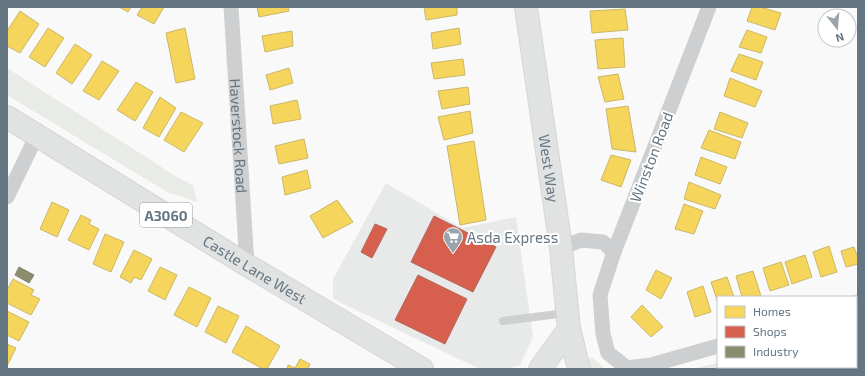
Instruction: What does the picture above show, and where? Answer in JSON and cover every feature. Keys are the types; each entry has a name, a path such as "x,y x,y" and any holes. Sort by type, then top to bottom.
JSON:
{"main road":[{"name":"West Way","path":"526,7 561,248 568,321 579,369"},
{"name":"Castle Lane West","path":"7,117 247,265 422,369"},
{"path":"540,369 568,321"}],"street":[{"name":"Haverstock Road","path":"231,7 247,265"},
{"name":"Winston Road","path":"709,7 614,252 600,295 603,334 608,353 627,368 651,365 717,346"},
{"path":"7,197 37,135"},
{"path":"561,248 581,240 603,242 614,252"}],"lane":[{"path":"503,321 568,321"}],"shaded area":[{"path":"7,68 177,177 193,185 197,202 167,192 7,95"},
{"path":"386,183 462,228 516,217 533,337 520,365 508,369 480,369 333,299 333,279"},
{"path":"592,357 605,369 585,369 584,363"},
{"path":"717,363 717,368 813,369 691,369"}],"building: Homes":[{"path":"119,7 131,7 128,12"},
{"path":"142,7 164,7 154,24 137,15"},
{"path":"257,7 288,7 289,11 259,17"},
{"path":"424,7 457,7 457,15 426,20"},
{"path":"752,7 760,7 781,13 775,30 747,21"},
{"path":"625,9 628,30 592,33 590,11"},
{"path":"20,11 39,24 20,53 7,46 7,31"},
{"path":"48,28 64,38 45,67 29,57"},
{"path":"185,28 195,79 176,83 166,33"},
{"path":"459,28 461,44 433,49 431,33"},
{"path":"747,30 767,37 761,53 739,47"},
{"path":"292,31 293,46 265,52 262,36"},
{"path":"623,38 625,67 598,69 595,40"},
{"path":"75,44 92,55 72,84 56,73"},
{"path":"739,54 763,62 756,80 731,71"},
{"path":"463,59 465,75 434,79 431,63"},
{"path":"102,61 119,71 99,100 83,91"},
{"path":"289,68 293,83 270,90 266,75"},
{"path":"618,74 624,99 605,102 598,77"},
{"path":"730,78 762,91 755,107 724,96"},
{"path":"136,82 153,92 135,121 117,110"},
{"path":"468,87 470,104 442,109 438,91"},
{"path":"160,97 176,108 159,137 143,128"},
{"path":"297,100 301,119 273,124 270,106"},
{"path":"628,106 636,152 612,149 606,109"},
{"path":"470,111 473,133 444,140 438,117"},
{"path":"181,112 203,123 184,152 164,140"},
{"path":"720,112 748,123 742,138 714,129"},
{"path":"709,130 741,142 735,159 701,148"},
{"path":"304,139 308,158 279,164 275,146"},
{"path":"474,141 486,220 460,225 447,146"},
{"path":"611,155 631,160 621,187 601,180"},
{"path":"701,157 727,167 720,184 695,175"},
{"path":"307,170 311,188 285,195 282,177"},
{"path":"689,182 721,195 715,209 684,199"},
{"path":"337,200 353,222 323,238 310,216"},
{"path":"52,202 69,210 57,237 40,229"},
{"path":"684,204 703,211 694,234 675,229"},
{"path":"81,215 91,220 89,224 99,229 89,250 68,240"},
{"path":"105,234 124,242 111,272 93,264"},
{"path":"829,246 837,272 821,277 813,252"},
{"path":"854,247 858,258 858,264 846,267 841,251"},
{"path":"134,250 152,259 141,280 134,277 131,283 120,277"},
{"path":"805,255 812,277 792,284 785,262"},
{"path":"781,262 789,285 770,291 763,268"},
{"path":"160,267 177,275 165,300 148,291"},
{"path":"656,270 672,278 661,299 646,290"},
{"path":"753,271 761,296 742,296 736,276"},
{"path":"727,277 734,296 717,296 717,300 711,282"},
{"path":"13,279 34,290 31,295 40,299 31,315 7,303 7,290"},
{"path":"703,286 711,312 695,317 687,292"},
{"path":"189,287 211,298 197,327 174,315"},
{"path":"642,305 663,327 651,337 631,317"},
{"path":"218,306 239,316 226,343 205,332"},
{"path":"7,311 29,322 19,341 7,335"},
{"path":"246,326 280,346 267,369 263,369 232,352"},
{"path":"858,342 858,363 857,363"},
{"path":"7,344 16,348 7,366"},
{"path":"300,359 310,364 308,369 287,369 288,365 295,368"}],"building: Shops":[{"name":"Asda Express","path":"434,216 496,247 473,292 411,262"},
{"path":"375,224 387,229 372,258 361,252"},
{"path":"418,275 467,299 445,344 395,320"}],"building: Industry":[{"path":"19,267 34,275 29,283 15,275"}],"place":[{"name":"Asda Express","path":"453,254"}]}
